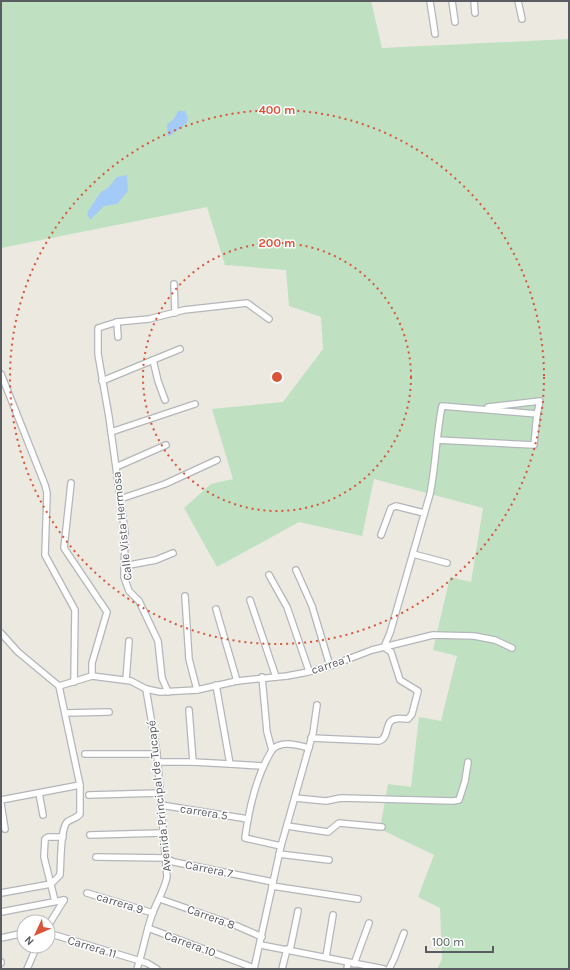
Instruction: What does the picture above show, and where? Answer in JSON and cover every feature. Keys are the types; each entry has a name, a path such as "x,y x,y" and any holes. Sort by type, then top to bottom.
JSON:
{"street":[{"path":"430,1 435,34"},
{"path":"452,1 455,22"},
{"path":"474,1 475,13"},
{"path":"518,1 522,19"},
{"path":"174,284 175,313"},
{"path":"118,337 117,322 149,320 184,310 247,302 269,319"},
{"name":"Calle Vista Hermosa","path":"117,322 98,328 98,354 111,432 125,533 124,577 129,590 140,601 158,641 162,678 168,692"},
{"path":"102,380 180,349"},
{"path":"153,360 158,381 165,400"},
{"path":"1,374 47,493 45,555 75,610 74,682"},
{"path":"437,440 534,445 537,414 540,401 478,409"},
{"path":"111,432 194,404"},
{"path":"311,738 379,741 386,735 391,721 394,718 408,718 412,714 418,691 400,680 391,652 384,647 413,554 432,486 442,406 537,414"},
{"path":"116,467 166,445"},
{"path":"120,499 165,484 217,460"},
{"path":"59,686 92,676 92,663 107,612 64,548 71,483"},
{"path":"381,535 391,508 396,506 424,513"},
{"path":"124,566 156,560 173,553"},
{"path":"413,554 447,563"},
{"path":"296,570 312,606 330,666"},
{"path":"269,575 287,607 310,671"},
{"path":"185,596 189,659 197,690"},
{"path":"250,600 276,677"},
{"path":"216,609 237,681"},
{"path":"1,633 18,652 59,686 80,785 80,814 67,822 63,837 60,875 51,884 1,893"},
{"name":"carrea 1","path":"92,676 126,680 146,689 168,692 197,690 237,681 287,676 330,666 372,650 433,635 474,636 494,640 512,648"},
{"path":"126,680 129,642"},
{"path":"262,678 267,732 272,750"},
{"path":"216,685 230,764"},
{"name":"Avenida Principal de Tucapé","path":"137,969 148,928 153,913 165,889 167,877 162,833 158,762 146,689"},
{"path":"254,968 261,944 279,854 309,748 317,705"},
{"path":"189,710 193,762"},
{"path":"65,713 108,712"},
{"path":"281,846 245,838 248,819 262,766 277,745 283,744 309,748"},
{"path":"85,754 157,754"},
{"path":"158,762 193,762 262,766"},
{"path":"295,798 326,801 341,798 459,800 465,781 468,762"},
{"path":"1,800 80,785"},
{"path":"39,793 42,815"},
{"path":"89,795 160,793"},
{"path":"1,804 5,829"},
{"name":"carrera 5","path":"161,805 248,819"},
{"path":"287,826 328,832 339,823 382,827"},
{"path":"90,835 162,833"},
{"path":"55,901 44,856 45,839 48,837 63,837"},
{"path":"279,854 330,860"},
{"name":"Carrera 7","path":"96,857 165,858 174,862 272,884 358,899"},
{"name":"carrera 9","path":"87,893 153,913"},
{"name":"Carrera 8","path":"160,899 262,937"},
{"path":"1,912 64,900 55,914"},
{"path":"282,969 298,911"},
{"path":"326,957 333,916"},
{"path":"346,969 351,963 369,923"},
{"name":"Carrera 10","path":"148,928 254,968"},
{"path":"389,969 404,933"},
{"path":"1,938 16,935"},
{"name":"Carrera 11","path":"56,935 140,961 157,969"},
{"path":"261,944 384,969"},
{"path":"27,969 34,954"}],"green space":[{"path":"1,1 371,1 382,48 569,39 569,969 437,969 442,959 440,908 418,897 434,855 380,829 388,784 411,787 419,717 441,721 457,656 433,650 450,577 471,582 483,508 374,479 362,536 299,522 217,567 184,508 211,484 233,479 212,409 283,402 323,349 321,317 289,306 286,270 225,265 207,207 1,248"}],"water":[{"path":"178,111 185,111 188,118 186,124 168,137 167,124 173,120"},
{"path":"127,175 128,191 117,204 104,206 90,220 87,213 100,193 109,187 117,177"}]}
